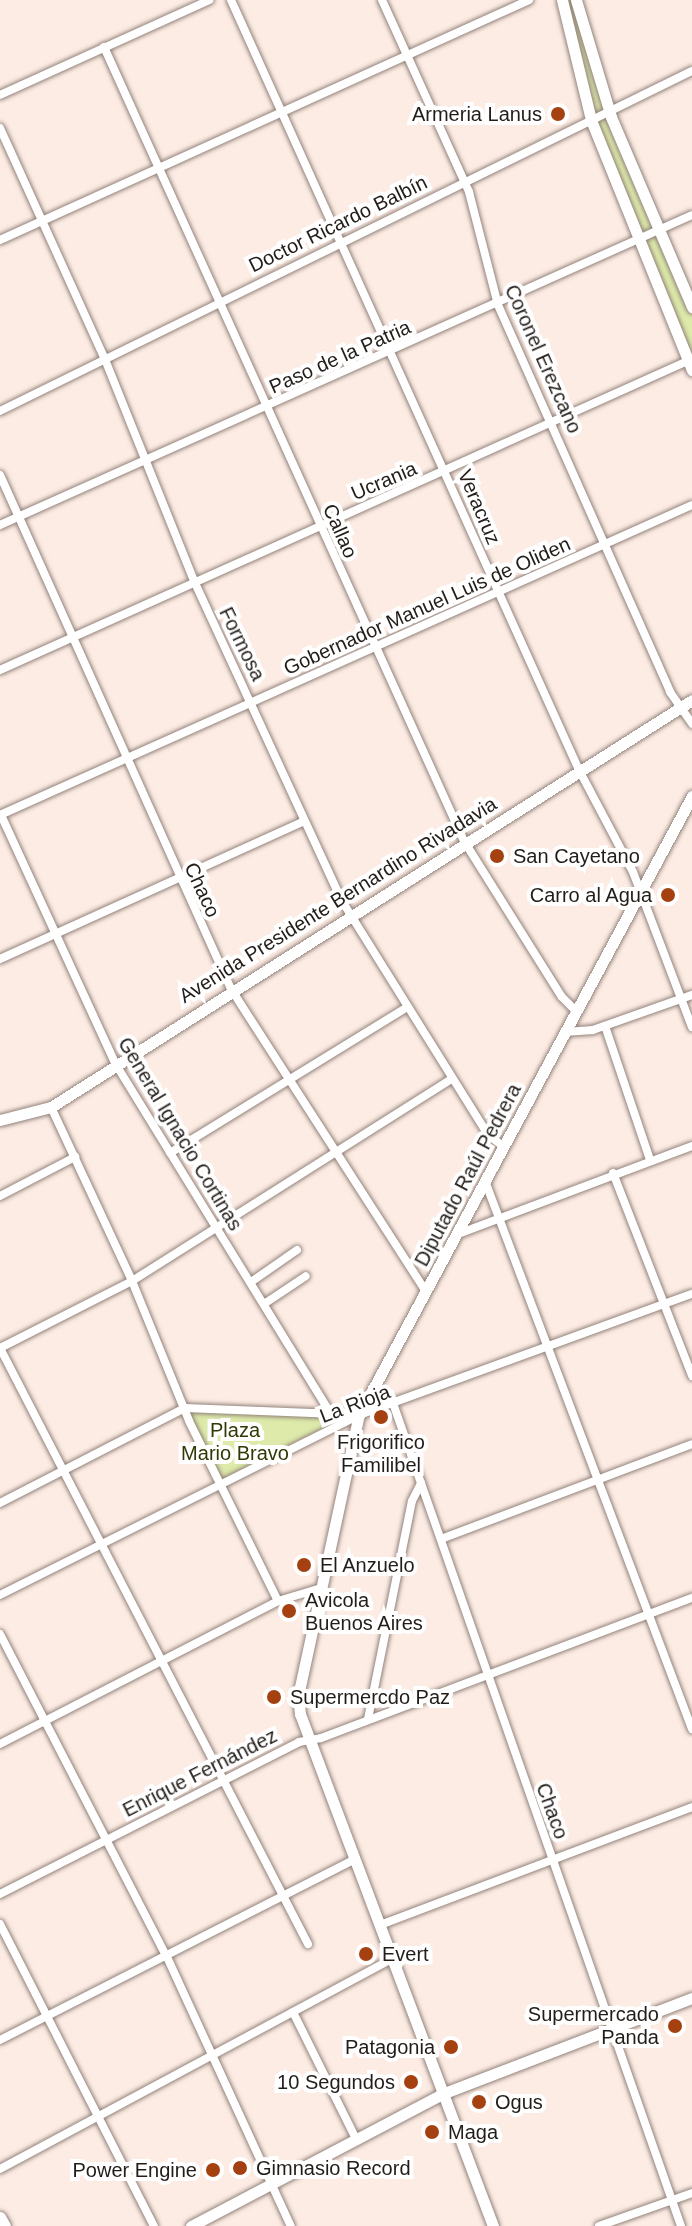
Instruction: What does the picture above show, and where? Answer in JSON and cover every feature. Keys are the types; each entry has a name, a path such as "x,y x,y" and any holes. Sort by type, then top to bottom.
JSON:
{"street":[{"path":"0,95 209,0"},
{"name":"Veracruz","path":"231,0 393,350 497,591 579,770 640,890 692,1027"},
{"name":"Coronel Erezcano","path":"382,0 464,181 498,305 554,423 678,707 692,724"},
{"path":"0,240 529,0"},
{"path":"562,0 591,120 691,363"},
{"path":"576,0 608,108 692,307"},
{"name":"Callao","path":"104,47 464,841 562,997 576,1011"},
{"name":"Doctor Ricardo Balbín","path":"0,411 341,239 591,120 608,108 692,71"},
{"name":"Formosa","path":"0,128 104,357 195,583 349,913 488,1135 503,1146"},
{"name":"Paso de la Patria","path":"0,525 498,305 692,215"},
{"name":"Ucrania","path":"0,670 691,363"},
{"name":"Chaco","path":"0,475 231,989 286,1080 426,1292"},
{"name":"Gobernador Manuel Luis de Oliden","path":"1,815 692,505"},
{"name":"Avenida Presidente Bernardino Rivadavia","path":"0,1120 51,1107 349,913 692,700"},
{"name":"Diputado Raúl Pedrera","path":"493,2226 309,1740 298,1696 359,1415 692,796"},
{"name":"General Ignacio Cortinas","path":"1,815 115,1063 332,1416"},
{"path":"0,959 304,821"},
{"path":"565,1032 605,1026 692,995"},
{"path":"170,1153 407,1007"},
{"path":"605,1026 650,1160"},
{"path":"308,1944 0,1348 132,1281 452,1079"},
{"path":"51,1107 132,1281 218,1484 278,1601"},
{"path":"458,1234 613,1173 692,1146"},
{"path":"0,1196 75,1157"},
{"path":"613,1173 692,1376"},
{"path":"485,1181 692,1729"},
{"path":"251,1282 297,1250"},
{"path":"264,1304 306,1276"},
{"name":"La Rioja","path":"0,1595 359,1415 394,1406 692,1294"},
{"name":"Chaco","path":"394,1406 681,2226"},
{"path":"0,1503 185,1408 359,1415"},
{"path":"441,1539 692,1444"},
{"path":"368,1719 412,1501 421,1482"},
{"path":"0,1744 278,1601 321,1588"},
{"name":"Enrique Fernández","path":"0,1894 309,1740 692,1598"},
{"path":"0,1634 167,1957 274,2182 291,2226"},
{"path":"380,1925 692,1807"},
{"path":"0,2040 355,1859"},
{"path":"0,1924 154,2226"},
{"path":"0,2169 392,1959"},
{"path":"191,2226 442,2094 692,1998"},
{"path":"293,2012 356,2139"},
{"path":"599,2226 692,2193"},
{"path":"0,2217 5,2226"}],"green space":[{"path":"562,0 576,0 604,98 692,307 692,370 591,120"},
{"name":"Plaza Mario Bravo","path":"185,1408 359,1415 218,1484"}],"place":[{"name":"Armeria Lanus","path":"558,114"},
{"name":"San Cayetano","path":"497,856"},
{"name":"Carro al Agua","path":"668,895"},
{"name":"Frigorifico Familibel","path":"381,1417"},
{"name":"El Anzuelo","path":"304,1565"},
{"name":"Avicola Buenos Aires","path":"289,1611"},
{"name":"Supermercdo Paz","path":"274,1697"},
{"name":"Evert","path":"366,1954"},
{"name":"Supermercado Panda","path":"675,2026"},
{"name":"Patagonia","path":"451,2047"},
{"name":"10 Segundos","path":"411,2082"},
{"name":"Ogus","path":"479,2102"},
{"name":"Maga","path":"432,2132"},
{"name":"Gimnasio Record","path":"240,2168"},
{"name":"Power Engine","path":"213,2170"}]}
